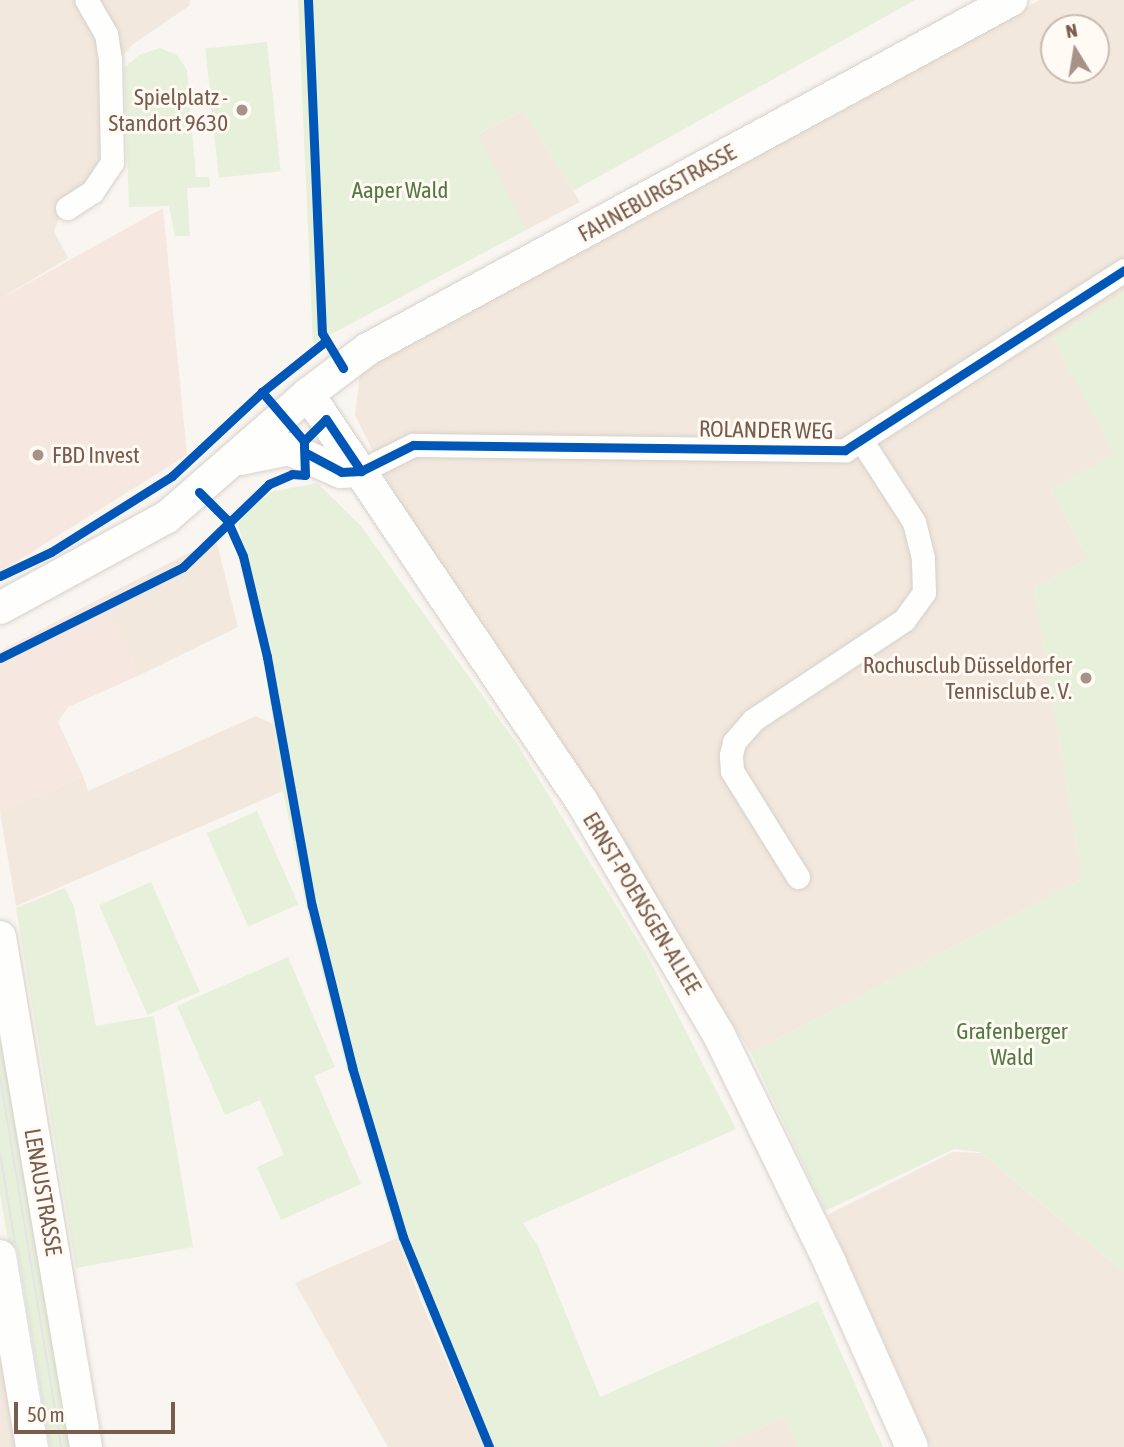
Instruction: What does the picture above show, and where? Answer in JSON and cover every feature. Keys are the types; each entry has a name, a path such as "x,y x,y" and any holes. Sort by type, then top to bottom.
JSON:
{"street":[{"path":"67,208 92,192 111,162 110,59 106,34 86,0"},
{"name":"FAHNEBURGSTRASSE","path":"0,608 128,541 199,492 309,394 393,335 1011,0"},
{"name":"ROLANDER WEG","path":"361,471 413,445 845,450 863,443 1124,270"},
{"name":"ERNST-POENSGEN-ALLEE","path":"309,394 581,800 719,1035 826,1253 912,1447"},
{"path":"798,877 732,771 730,755 738,736 753,720 904,621 924,592 923,558 914,522 863,443"},
{"path":"239,459 289,449 341,472 361,471"},
{"name":"LENAUSTRASSE","path":"0,937 86,1447"},
{"path":"2,1274 32,1447"}],"shaded area":[{"path":"0,0 190,0 189,6 133,44 105,75 108,160 64,207 54,231 68,258 0,299"},
{"path":"1040,0 1124,0 1124,292 1053,339 1115,454 1051,489 1088,559 1034,588 1082,879 751,1053 405,516 355,415 361,366"},
{"path":"523,110 580,202 526,230 477,135"},
{"path":"163,208 187,455 0,572 0,299"},
{"path":"216,539 238,627 140,675 103,597"},
{"path":"103,597 140,675 68,707 58,722 83,776 0,812 0,651"},
{"path":"256,716 273,724 283,791 16,906 0,812 83,776 88,791"},
{"path":"953,1152 981,1153 1124,1272 1124,1447 931,1447 827,1215"},
{"path":"397,1238 420,1299 484,1447 388,1447 295,1283"},
{"path":"0,1293 25,1447 0,1447"},
{"path":"784,1417 798,1447 717,1447"}],"green space":[{"name":"Aaper Wald","path":"298,0 915,0 573,191 523,110 478,134 526,230 313,344"},
{"name":"Spielplatz - Standort 9630","path":"267,42 281,171 219,178 205,48"},
{"path":"160,48 177,55 187,70 196,177 209,177 210,187 187,188 190,236 175,236 169,206 129,207 124,68 139,55"},
{"name":"Grafenberger Wald","path":"1124,292 1124,1272 980,1152 954,1149 825,1211 751,1053 1082,879 1034,588 1088,559 1051,489 1114,454 1053,339"},
{"path":"317,483 361,526 517,744 648,957 736,1129 523,1223 538,1246 600,1397 818,1301 883,1447 798,1447 784,1417 717,1447 484,1447 397,1238 345,1062 307,911 283,791 265,667 234,542 242,539 238,525 241,517 271,492"},
{"path":"257,811 298,904 248,927 207,833"},
{"path":"151,882 200,992 148,1015 99,905"},
{"path":"65,888 74,907 96,1026 154,1016 193,1247 76,1268 16,908"},
{"path":"288,957 335,1067 314,1076 361,1184 281,1220 257,1167 284,1155 260,1100 225,1115 177,1006"},
{"path":"0,1004 73,1447 42,1447 0,1193"}],"tram line":[{"path":"0,1077 61,1447"},
{"path":"0,1153 49,1447"}],"cycle path":[{"path":"308,0 322,333 343,368"},
{"path":"306,453 341,472 361,471 413,445 845,450 1124,270"},
{"path":"0,576 51,552 172,476 262,392 326,341"},
{"path":"0,658 183,567 269,484 292,474 305,475 304,441 262,392"},
{"path":"304,441 326,419 361,471"},
{"path":"199,492 227,520 243,556 267,657 312,906 352,1067 403,1237 489,1447"}],"place":[{"name":"Spielplatz - Standort 9630","path":"242,110"},
{"name":"FBD Invest","path":"38,455"},
{"name":"Rochusclub Düsseldorfer Tennisclub e. V.","path":"1086,678"}]}
